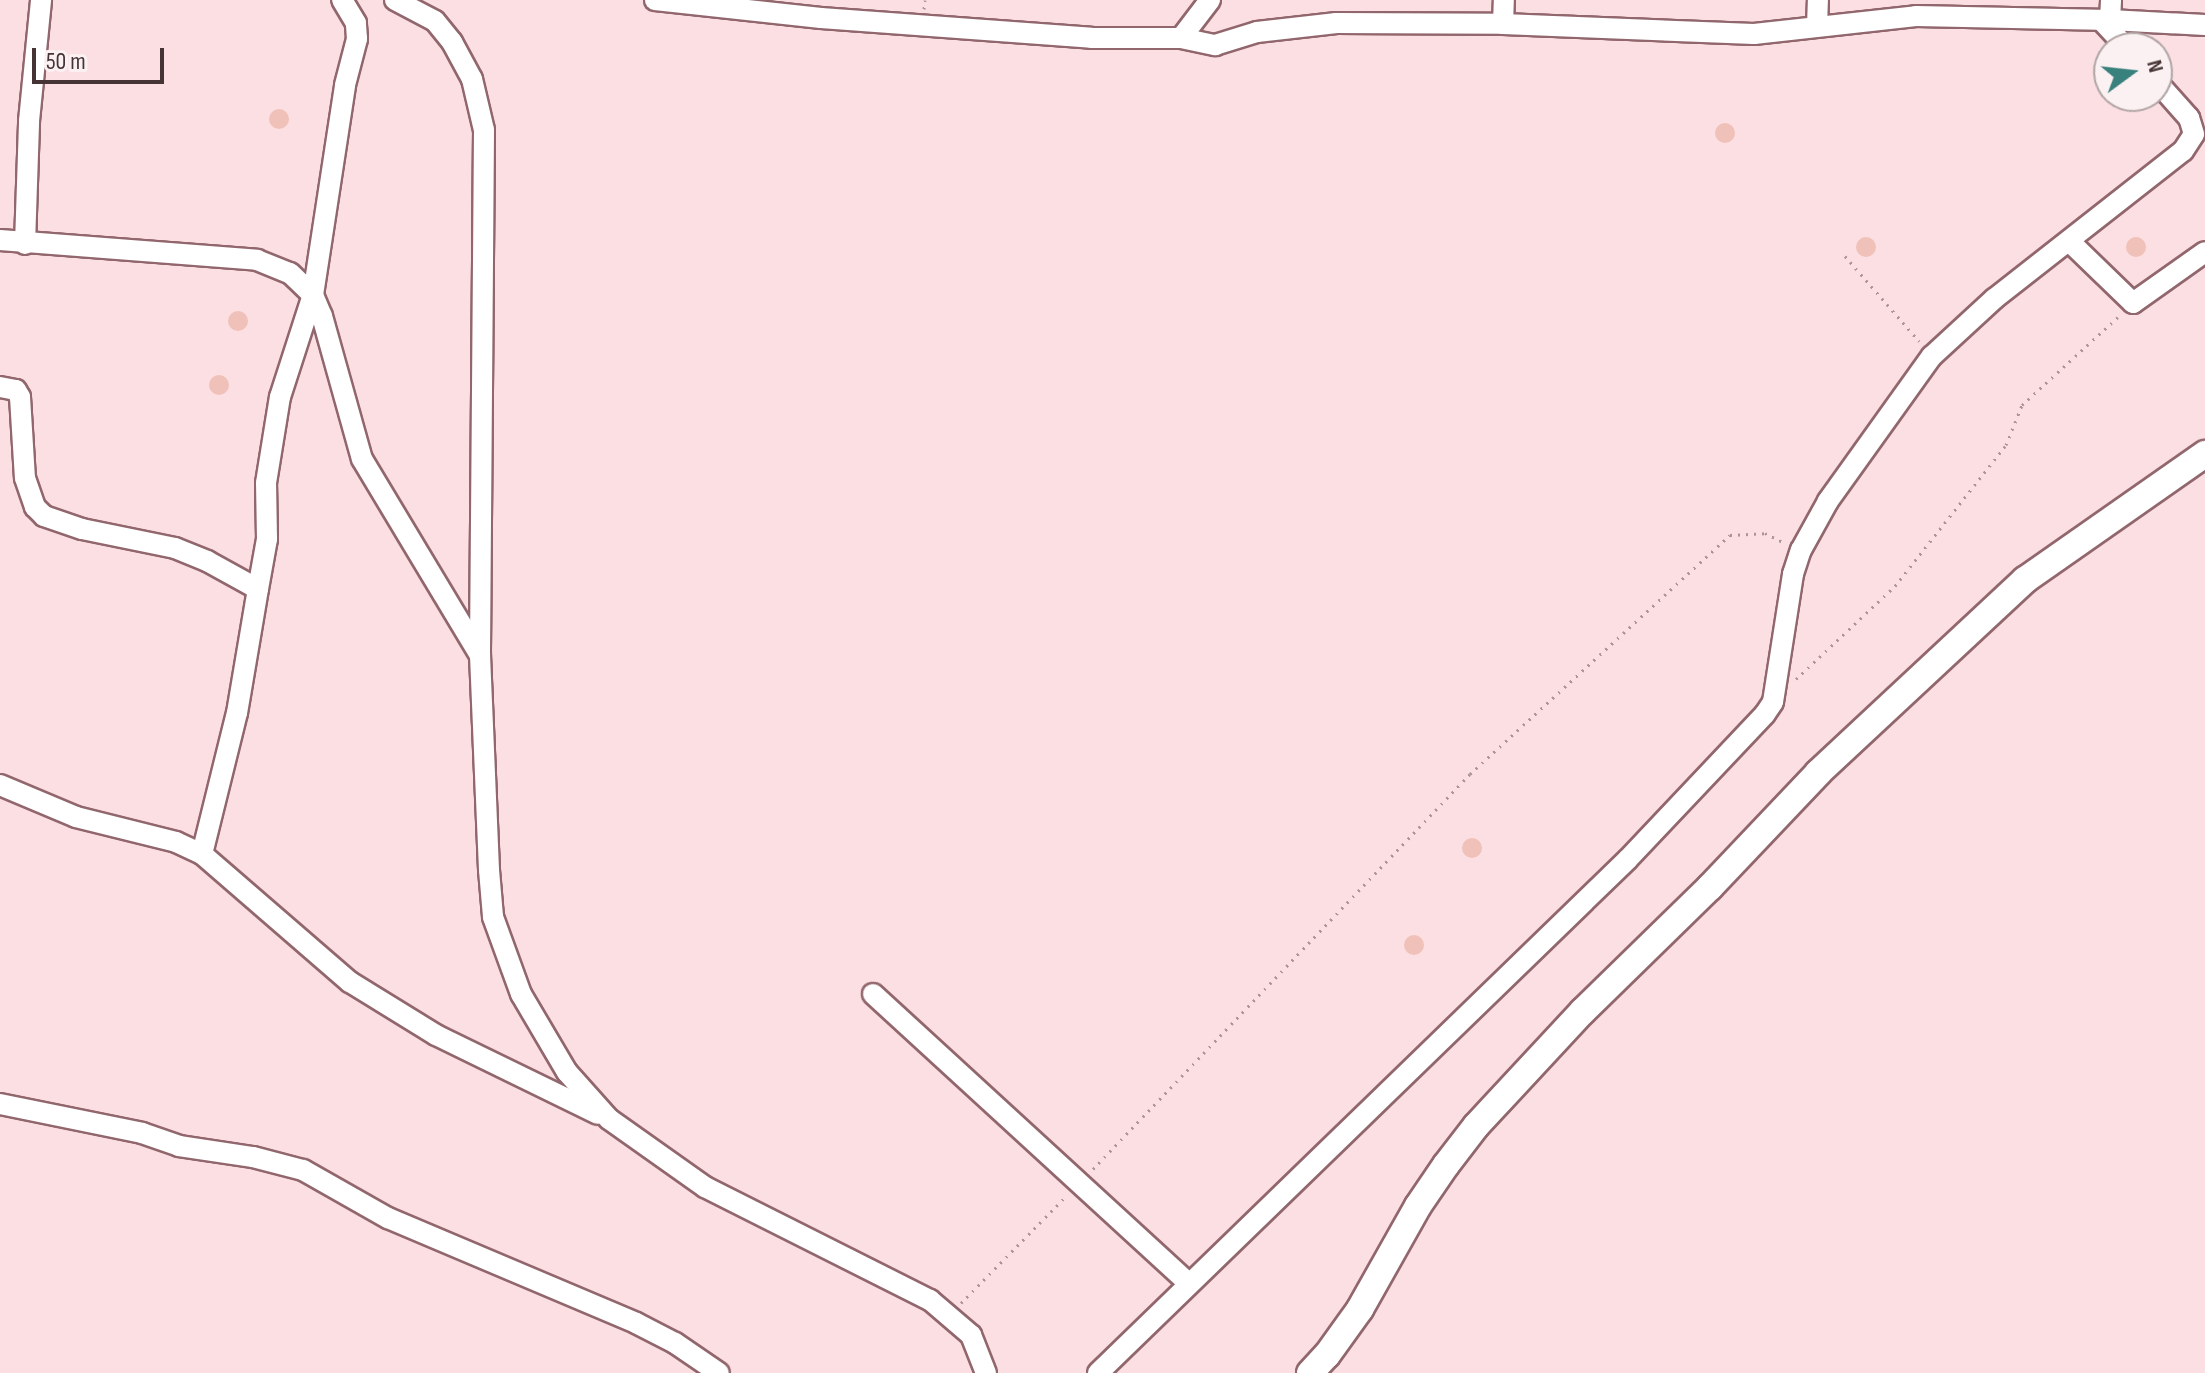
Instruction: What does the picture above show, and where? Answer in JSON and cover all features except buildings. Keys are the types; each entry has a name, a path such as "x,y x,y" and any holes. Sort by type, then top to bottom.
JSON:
{"street":[{"path":"25,244 29,121 41,0"},
{"path":"202,854 237,713 267,539 266,483 280,397 313,295 345,85 357,39 356,23 342,0"},
{"path":"395,0 435,21 452,42 472,79 484,130 480,655 493,917 521,994 567,1072 609,1119"},
{"path":"644,0 821,18 1091,38 1181,38 1215,45 1257,32 1336,23 1503,24 1754,34 1916,16 2108,13 2205,25"},
{"path":"1181,38 1207,8 1210,0"},
{"path":"1503,24 1504,0"},
{"path":"1817,26 1818,0"},
{"path":"2108,13 2118,32"},
{"path":"1098,1373 1628,859 1765,714 1773,702 1793,574 1801,550 1828,501 1932,356 1994,299 2183,151 2194,134 2189,118 2173,100"},
{"path":"0,240 257,260 290,273 313,295 322,316 362,459 480,655"},
{"path":"2069,241 2133,303 2205,252"},
{"path":"0,387 16,390 20,397 25,478 35,507 44,516 82,529 175,548 207,561 258,589"},
{"path":"1318,1371 1360,1309 1418,1206 1446,1165 1476,1126 1583,1011 1710,887 1818,773 2025,580 2205,454"},
{"path":"0,785 76,817 176,842 202,854 350,982 436,1035 609,1119 705,1187 930,1300 971,1335 986,1373"},
{"path":"873,994 1189,1284"},
{"path":"0,1104 142,1133 179,1146 253,1157 303,1170 388,1218 636,1323 675,1343 719,1373"}],"path":[{"path":"1845,256 1932,356"},
{"path":"1773,702 1895,586 2006,445 2022,405 2133,303"},
{"path":"950,1314 1470,774 1730,535 1765,533 1801,550"}]}
